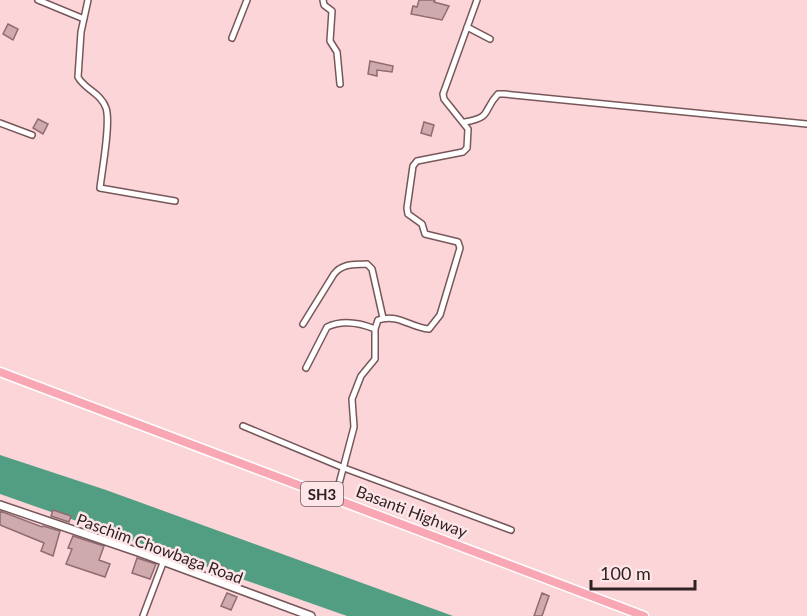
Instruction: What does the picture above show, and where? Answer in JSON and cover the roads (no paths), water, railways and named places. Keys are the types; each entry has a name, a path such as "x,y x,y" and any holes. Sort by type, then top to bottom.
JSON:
{"main road":[{"name":"Basanti Highway","path":"0,372 336,494 644,616"}],"street":[{"path":"38,0 84,19"},
{"path":"88,0 78,77 94,92 106,108 100,188 175,201"},
{"path":"232,38 247,0"},
{"path":"323,0 324,5 332,11 330,41 337,52 340,84"},
{"path":"336,494 342,478 354,421 352,399 361,376 372,366 375,359 375,329 378,320 386,317 403,320 423,329 429,329 434,325 440,315 460,248 458,242 426,234 422,224 408,214 414,163 420,159 466,150 468,133 465,122 444,99 443,94 477,0"},
{"path":"467,27 490,39"},
{"path":"465,122 482,118 498,94 504,94 807,124"},
{"path":"0,123 32,135"},
{"path":"303,324 334,274 343,266 349,265 367,264 372,269 386,317"},
{"path":"306,368 327,327 333,324 354,323 375,329"},
{"path":"243,426 511,530"},
{"name":"Paschim Chowbaga Road","path":"0,505 311,616"},
{"path":"142,616 163,562"}]}
